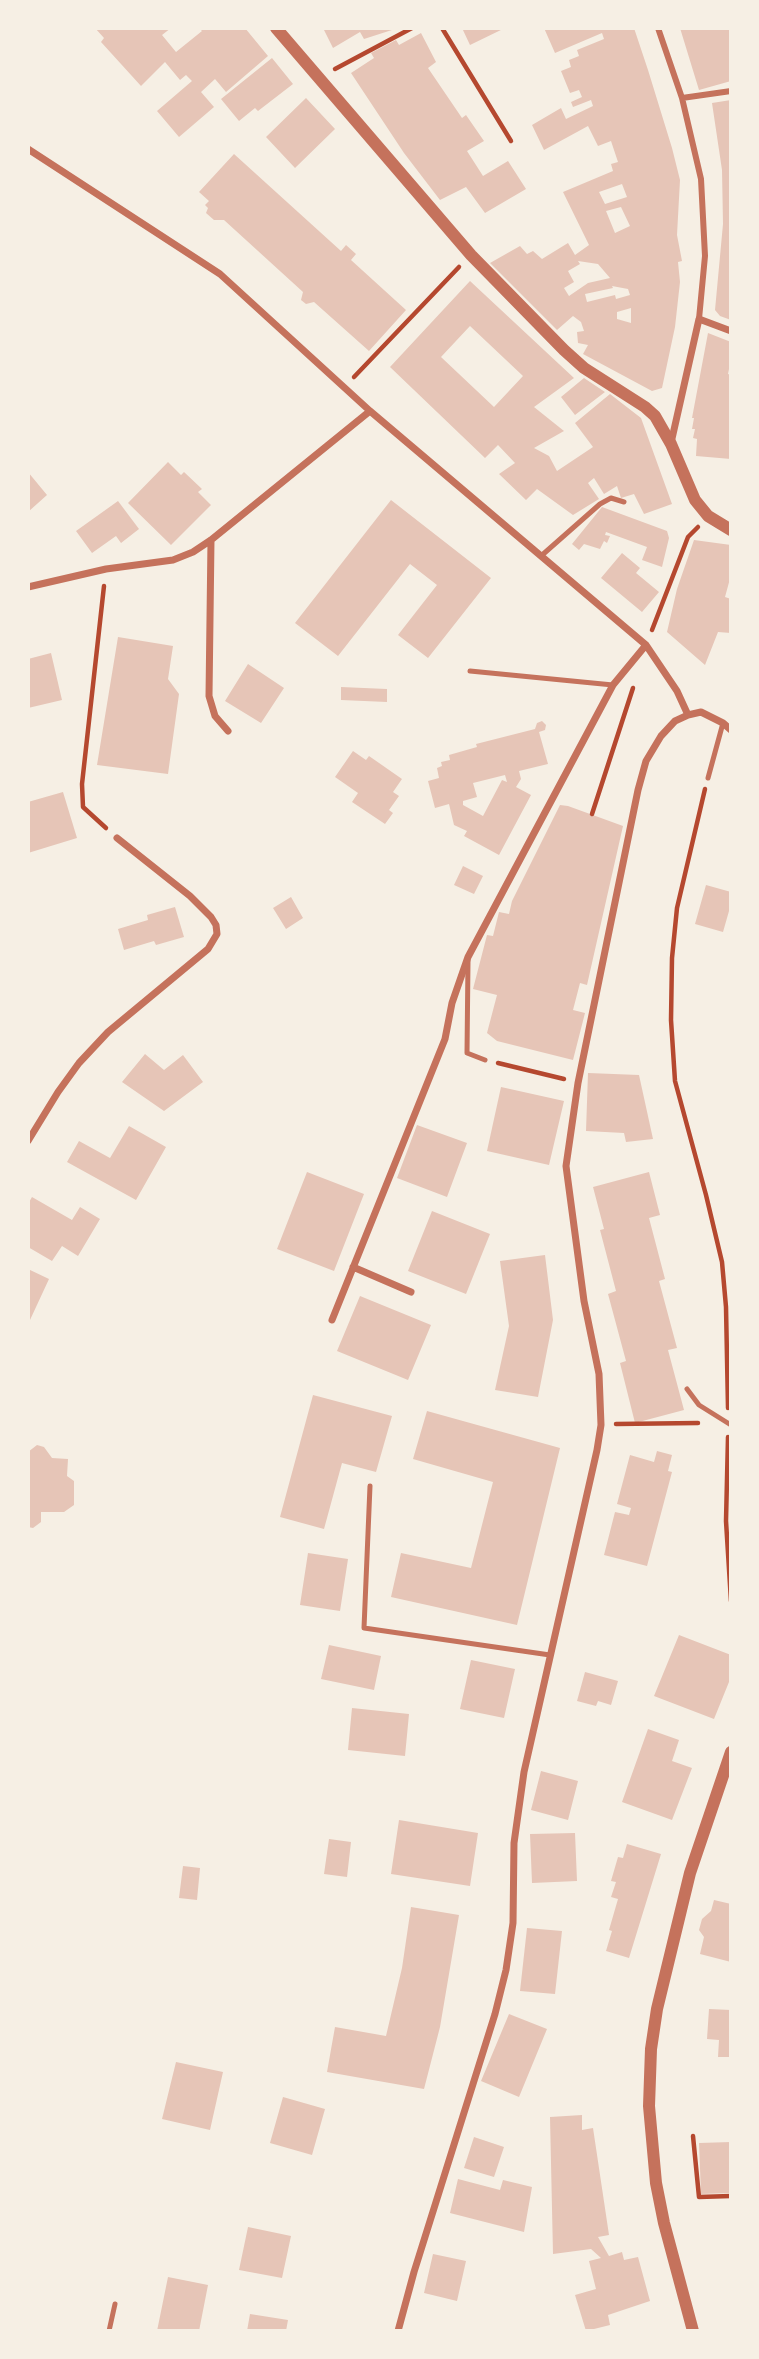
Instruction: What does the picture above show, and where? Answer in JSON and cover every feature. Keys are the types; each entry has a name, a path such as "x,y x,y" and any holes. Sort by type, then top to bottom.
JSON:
{"street":[{"path":"276,28 471,255 574,359 655,416 671,444 695,500 708,516 731,530"},
{"path":"658,28 682,98 701,179 705,256 699,319 671,444"},
{"path":"682,98 731,91"},
{"path":"28,149 220,274 370,411 646,645 677,691 688,715"},
{"path":"699,319 731,331"},
{"path":"28,587 106,569 173,560 193,552 370,411"},
{"path":"211,540 209,696 215,716 228,731"},
{"path":"332,1320 445,1039 452,1003 468,957 613,685 646,645"},
{"path":"398,2331 506,1970 513,1923 514,1843 524,1772 601,1425 599,1374 584,1301 566,1166 578,1083 638,790 646,761 675,721 701,712 731,730"},
{"path":"28,1141 79,1063 107,1032 208,949 217,934 211,917 190,896 117,838"},
{"path":"353,1267 411,1292"},
{"path":"693,2331 656,2183 649,2106 651,2049 657,2009 690,1873 731,1752"}],"lane":[{"path":"541,556 600,504 611,498 624,502"},
{"path":"470,671 613,685"},
{"path":"708,778 723,723"},
{"path":"468,957 467,1053 485,1060"},
{"path":"687,1389 699,1405 730,1424"},
{"path":"370,1486 364,1628 550,1655"},
{"path":"109,2331 115,2304"}],"path":[{"path":"319,78 412,28"},
{"path":"442,28 510,141"},
{"path":"344,388 471,255"},
{"path":"646,645 688,537 708,516"},
{"path":"106,569 82,784 83,807 117,838"},
{"path":"592,814 628,703"},
{"path":"708,778 677,908 672,958 671,1020 675,1081 722,1262 730,1424 726,1521 731,1601"},
{"path":"515,1068 563,1079"},
{"path":"601,1425 730,1424"},
{"path":"693,2136 699,2197 731,2196"}],"building":[{"path":"95,28 171,28 162,35 176,52 202,31 199,28 245,28 268,56 226,92 215,79 201,92 214,107 179,137 157,111 192,81 186,75 180,80 165,62 141,86 101,42 104,38"},
{"path":"323,28 395,29 364,39 360,32 333,48"},
{"path":"462,28 505,28 470,45"},
{"path":"544,28 634,28 648,70 680,180 677,235 682,261 678,262 680,282 675,327 662,388 652,391 583,354 588,345 578,343 577,332 584,331 581,322 573,316 557,330 490,263 520,246 527,254 533,251 542,259 568,243 575,255 589,245 563,192 613,171 611,164 618,162 611,141 598,146 588,126 544,150 532,125 561,108 566,119 593,106 591,100 573,107 571,102 582,97 579,90 570,93 561,71 571,67 569,60 579,56 577,50 604,39 602,33 555,53","holes":["622,184 627,197 605,204 599,192","621,207 630,226 615,233 606,211","578,261 598,264 610,278 588,283 569,296 564,288 574,282 568,271 580,264","612,286 628,289 630,295 616,299 615,295 587,302 585,294 613,288","631,308 631,323 617,319 617,312"]},
{"path":"680,28 731,28 731,81 699,90"},
{"path":"421,33 436,62 428,68 462,118 466,115 484,141 467,151 483,176 508,161 526,189 485,213 466,187 440,200 404,153 351,73 374,58 371,53 396,40 399,45"},
{"path":"272,58 293,84 258,111 255,108 239,121 221,99"},
{"path":"306,98 335,129 295,168 266,137"},
{"path":"731,100 731,320 720,316 715,310 723,224 722,170 712,103"},
{"path":"234,154 341,251 346,245 356,254 351,260 406,310 369,351 314,302 306,304 301,300 303,292 224,220 214,220 206,213 208,208 205,205 209,201 199,192"},
{"path":"470,281 574,378 534,407 564,431 534,448 549,456 557,471 593,447 575,423 610,394 641,418 672,504 644,514 634,494 621,498 617,486 604,494 594,478 588,483 599,499 573,515 537,489 526,500 499,474 515,463 498,445 485,458 390,367","holes":["470,326 523,376 494,407 441,357"]},
{"path":"708,333 731,342 731,370 729,369 728,374 731,375 731,459 696,456 697,439 693,438 695,429 692,429 692,418"},
{"path":"584,378 605,392 575,415 561,397"},
{"path":"168,462 181,475 184,472 202,489 198,492 211,505 171,545 128,503"},
{"path":"28,472 47,495 28,512"},
{"path":"391,500 491,578 428,658 398,635 437,585 410,564 338,656 295,623"},
{"path":"118,501 139,529 121,543 116,536 92,553 76,531"},
{"path":"602,507 667,531 669,538 662,567 642,560 647,547 606,532 605,535 610,536 600,549 584,544 579,550 572,544"},
{"path":"694,540 731,545 731,575 725,597 731,599 731,633 718,632 705,665 667,632 677,589"},
{"path":"622,553 640,568 636,573 659,592 642,612 601,578"},
{"path":"118,637 173,646 168,679 179,694 168,774 97,765"},
{"path":"51,653 62,700 28,708 28,659"},
{"path":"248,664 284,688 261,723 225,701"},
{"path":"341,687 387,689 387,702 341,700"},
{"path":"542,721 546,725 545,730 539,732 548,764 519,771 521,779 516,787 531,795 499,855 464,836 467,831 454,825 449,804 435,808 428,781 439,778 437,768 442,766 441,762 450,760 449,755 477,747 476,744 535,729 537,723","holes":["505,775 507,782 502,780 483,816 463,805 463,801 477,797 473,783"]},
{"path":"353,751 366,760 369,756 402,779 393,792 399,796 389,810 393,813 385,824 352,802 358,793 335,777"},
{"path":"63,792 77,838 28,853 28,802"},
{"path":"560,805 623,826 587,985 580,983 573,1010 585,1013 573,1060 497,1041 487,1033 497,995 473,989 487,935 493,936 499,912 509,914 512,901"},
{"path":"463,866 483,876 474,894 454,885"},
{"path":"706,885 731,892 731,904 723,932 695,924"},
{"path":"291,897 303,918 286,929 273,908"},
{"path":"175,907 184,937 156,945 154,941 124,950 118,929 148,920 147,915"},
{"path":"145,1054 164,1070 183,1055 203,1082 164,1111 122,1082"},
{"path":"588,1073 639,1075 653,1139 626,1142 624,1133 586,1131"},
{"path":"501,1087 564,1101 549,1165 487,1151"},
{"path":"417,1125 467,1143 447,1197 397,1178"},
{"path":"129,1126 166,1147 136,1200 67,1162 79,1141 110,1158"},
{"path":"307,1172 364,1194 334,1271 277,1249"},
{"path":"649,1172 660,1215 649,1218 665,1279 659,1281 677,1348 668,1350 684,1410 635,1423 620,1363 626,1361 608,1294 616,1291 600,1230 604,1229 593,1187"},
{"path":"32,1197 72,1220 80,1207 100,1219 78,1256 62,1246 52,1261 28,1247 28,1204"},
{"path":"432,1211 490,1234 466,1294 408,1271"},
{"path":"545,1255 553,1320 538,1397 495,1390 509,1326 500,1261"},
{"path":"28,1269 49,1279 30,1320 28,1319"},
{"path":"360,1296 431,1325 408,1380 337,1351"},
{"path":"313,1395 392,1416 376,1472 342,1463 324,1529 280,1517"},
{"path":"427,1411 560,1448 517,1625 391,1597 401,1553 471,1568 493,1482 413,1459"},
{"path":"37,1445 44,1447 52,1458 68,1459 67,1476 74,1481 74,1505 64,1512 41,1512 41,1522 33,1528 28,1527 28,1452"},
{"path":"657,1451 672,1455 668,1471 672,1472 647,1566 604,1555 615,1512 629,1515 631,1508 617,1504 630,1455 654,1462"},
{"path":"308,1553 348,1559 340,1611 300,1605"},
{"path":"679,1635 731,1655 731,1677 714,1719 654,1696"},
{"path":"329,1645 381,1656 374,1690 321,1679"},
{"path":"471,1660 515,1669 504,1718 460,1709"},
{"path":"585,1672 618,1681 611,1705 598,1701 596,1706 577,1701"},
{"path":"352,1708 409,1714 405,1756 348,1750"},
{"path":"648,1729 679,1740 672,1761 692,1768 672,1820 622,1802"},
{"path":"541,1771 578,1781 568,1820 531,1810"},
{"path":"399,1820 478,1833 470,1886 391,1874"},
{"path":"575,1833 577,1881 532,1883 530,1834"},
{"path":"329,1839 351,1842 347,1877 324,1874"},
{"path":"627,1844 661,1854 629,1958 606,1951 618,1899 611,1897 616,1882 611,1881 618,1857 623,1858"},
{"path":"183,1866 200,1868 197,1900 179,1898"},
{"path":"714,1900 731,1904 731,1962 700,1954 704,1937 699,1930 702,1919 711,1911"},
{"path":"411,1907 459,1915 440,2027 424,2089 327,2072 335,2027 386,2036 402,1968"},
{"path":"527,1928 562,1931 555,1994 520,1991"},
{"path":"709,2009 731,2010 731,2057 718,2057 719,2040 707,2039"},
{"path":"509,2014 547,2029 519,2097 481,2081"},
{"path":"176,2062 223,2072 210,2130 162,2119"},
{"path":"283,2097 325,2109 312,2155 270,2143"},
{"path":"582,2115 582,2130 593,2128 609,2235 598,2237 609,2256 622,2252 624,2260 638,2257 650,2301 608,2315 610,2325 586,2331 575,2295 596,2289 589,2261 601,2258 591,2249 553,2254 550,2117"},
{"path":"474,2137 504,2147 494,2177 464,2168"},
{"path":"731,2142 731,2193 701,2194 699,2143"},
{"path":"458,2179 500,2190 503,2180 532,2187 524,2232 450,2213"},
{"path":"248,2227 291,2236 282,2278 239,2270"},
{"path":"433,2254 466,2261 457,2301 424,2293"},
{"path":"168,2277 208,2285 199,2331 157,2331"},
{"path":"250,2314 288,2320 286,2331 247,2331"}]}
